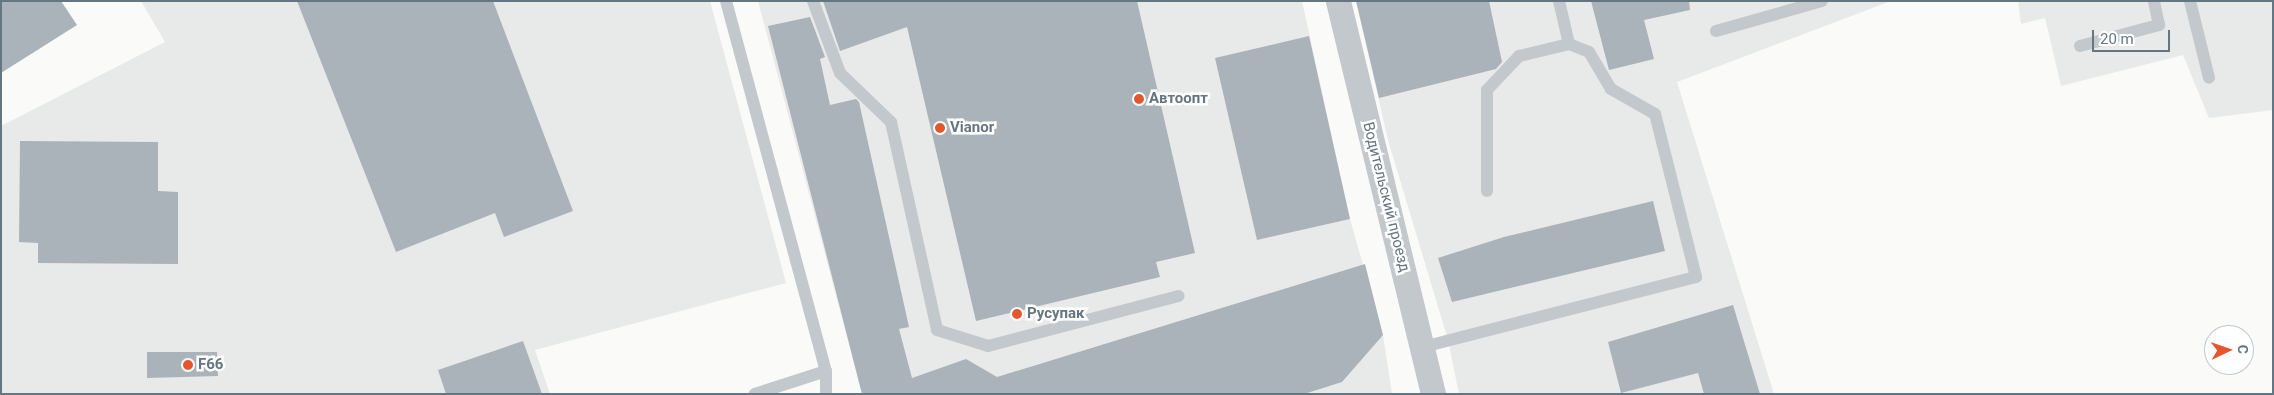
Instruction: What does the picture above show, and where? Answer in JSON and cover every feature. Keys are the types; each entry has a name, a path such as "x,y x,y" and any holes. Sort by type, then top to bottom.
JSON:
{"street":[{"name":"Водительский проезд","path":"1338,1 1433,394"}],"lane":[{"path":"726,1 826,371 826,394"},
{"path":"813,1 840,73 891,122 937,330 988,346 1178,296"},
{"path":"1559,1 1569,44"},
{"path":"1716,31 1822,1"},
{"path":"2080,46 2159,25 2154,1"},
{"path":"2190,1 2208,78"},
{"path":"1423,347 1696,277 1655,114 1611,89 1589,52 1569,44 1519,56 1487,90 1487,191"},
{"path":"755,394 826,371"}],"shaded area":[{"path":"141,1 710,1 786,283 535,350 550,394 1,394 1,126 165,42"},
{"path":"758,1 1302,1 1350,219 1383,335 1392,394 862,394"},
{"path":"1356,1 1891,1 1677,82 1774,394 1459,394 1448,340 1388,140"},
{"path":"2018,1 2273,1 2273,110 2209,118 2183,55 2061,86 2045,18 2021,24"}],"building":[{"path":"1,1 61,1 77,25 1,73"},
{"path":"297,1 493,1 573,211 504,237 495,213 396,252"},
{"path":"823,1 1137,1 1195,253 1156,262 1160,277 976,321 907,27 840,51"},
{"path":"1356,1 1489,1 1502,62 1496,69 1379,98"},
{"path":"1591,1 1689,1 1690,10 1644,20 1654,59 1609,70"},
{"path":"810,17 825,57 820,59 830,105 856,99 859,102 909,327 899,329 912,378 966,359 997,377 1365,264 1383,335 1342,382 1304,394 862,394 768,26"},
{"path":"1309,36 1350,219 1257,240 1215,58"},
{"path":"20,141 158,142 158,191 178,192 178,264 38,263 38,243 19,242"},
{"path":"1653,201 1665,251 1452,302 1438,258 1504,237"},
{"path":"1733,305 1760,394 1704,394 1698,373 1621,393 1608,342"},
{"path":"523,341 542,394 446,394 438,370"},
{"path":"147,352 217,352 218,376 147,378"}],"place":[{"name":"Автоопт","path":"1139,99"},
{"name":"Vianor","path":"940,128"},
{"name":"Русупак","path":"1017,314"},
{"name":"F66","path":"188,365"}]}
